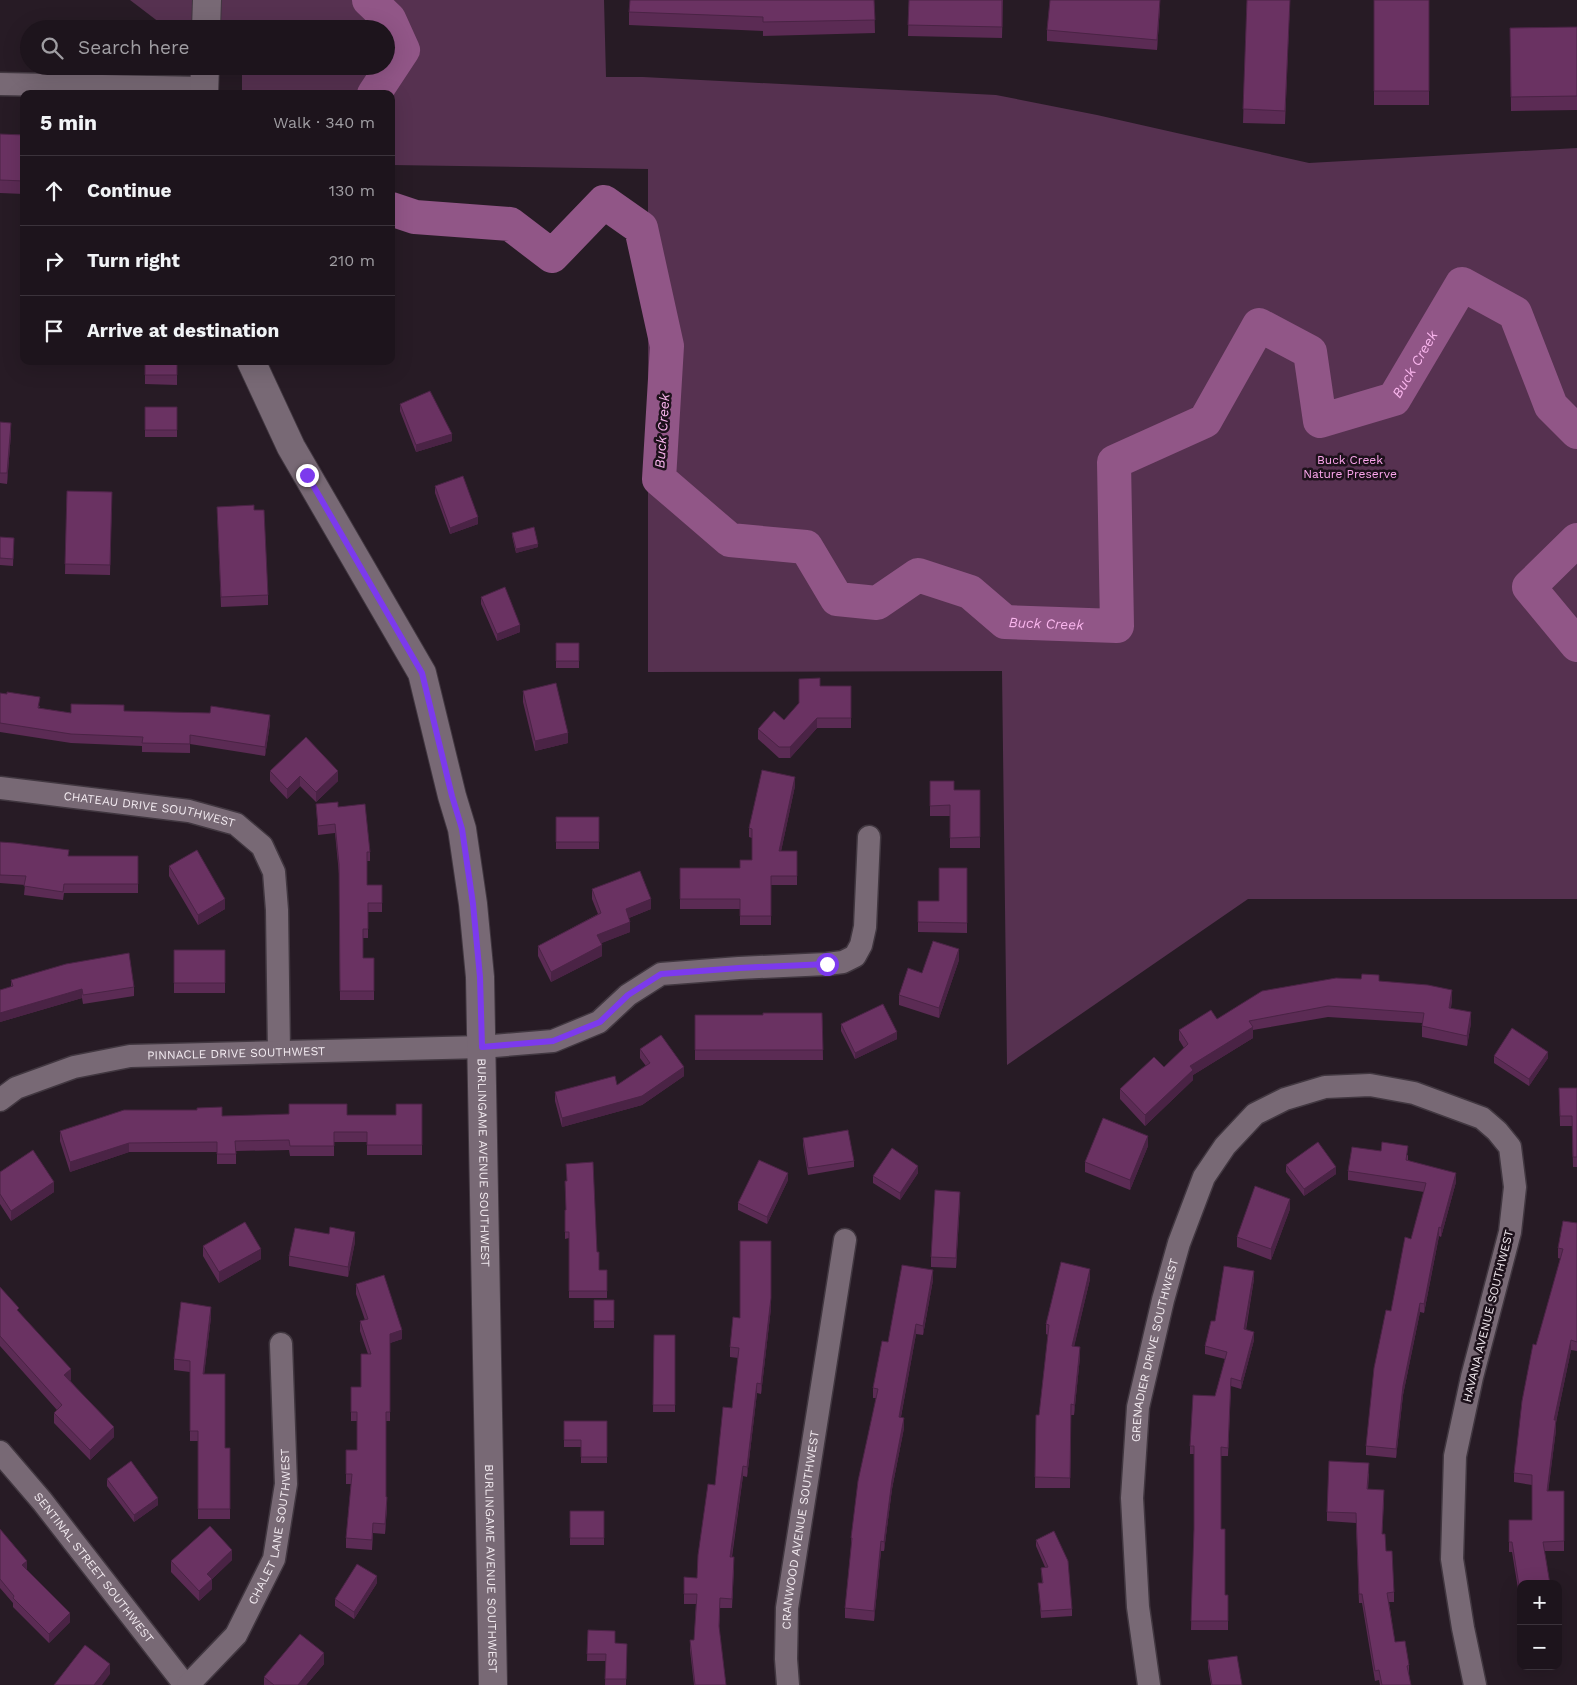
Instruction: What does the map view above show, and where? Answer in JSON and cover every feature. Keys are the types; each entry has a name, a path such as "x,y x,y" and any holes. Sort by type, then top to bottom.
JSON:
{"street":[{"path":"206,20 207,0"},
{"path":"0,84 204,83"},
{"name":"BURLINGAME AVENUE SOUTHWEST","path":"254,365 291,447 422,673 462,829 473,904 480,977 493,1685"},
{"name":"CHATEAU DRIVE SOUTHWEST","path":"0,788 189,811 236,824 262,846 274,872 277,910 280,1052"},
{"name":"PINNACLE DRIVE SOUTHWEST","path":"0,1100 16,1088 74,1067 130,1056 482,1047 553,1041 600,1022 628,995 661,974 842,962 855,956 861,945 865,927 869,837"},
{"name":"HAVANA AVENUE SOUTHWEST","path":"1325,1087 1370,1085 1414,1093 1482,1118 1497,1131 1510,1147 1515,1187 1510,1232 1472,1377 1454,1456 1452,1559 1463,1628 1475,1685"},
{"name":"GRENADIER DRIVE SOUTHWEST","path":"1149,1685 1138,1607 1132,1498 1138,1407 1163,1300 1179,1243 1204,1176 1225,1146 1255,1114 1285,1099 1325,1087"},
{"name":"CRANWOOD AVENUE SOUTHWEST","path":"788,1685 786,1659 787,1608 845,1240"},
{"name":"CHALET LANE SOUTHWEST","path":"188,1685 236,1635 274,1559 286,1484 281,1344"},
{"name":"SENTINAL STREET SOUTHWEST","path":"0,1452 42,1501 184,1685"}],"green space":[{"name":"Buck Creek Nature Preserve","path":"130,0 604,0 606,77 643,77 996,95 1097,115 1309,163 1577,148 1577,899 1248,899 1007,1065 1002,671 648,672 648,169 395,165 395,90 242,90 242,75 395,75 395,20 156,20"}],"building":[{"path":"630,0 874,0 875,20 763,22 763,17 629,12"},
{"path":"909,0 1002,0 1002,27 908,25"},
{"path":"1050,0 1160,0 1157,40 1047,30"},
{"path":"1247,0 1290,0 1285,111 1243,109"},
{"path":"1374,0 1429,0 1429,91 1374,91"},
{"path":"1577,27 1577,96 1511,97 1510,28"},
{"path":"0,134 20,135 20,181 0,180"},
{"path":"145,365 177,365 177,375 145,375"},
{"path":"430,391 452,434 416,445 400,404"},
{"path":"145,407 177,407 177,430 145,430"},
{"path":"0,422 11,423 7,473 0,473"},
{"path":"463,476 478,517 450,528 435,486"},
{"path":"67,491 112,492 110,565 65,564"},
{"path":"254,505 254,510 264,510 268,595 221,597 217,507"},
{"path":"534,527 538,544 516,549 512,533"},
{"path":"0,537 14,538 13,559 0,558"},
{"path":"505,587 520,625 497,634 481,597"},
{"path":"556,643 579,643 579,661 556,661"},
{"path":"820,678 820,686 851,686 851,718 817,718 790,747 779,747 758,729 774,711 784,720 799,703 799,679"},
{"path":"556,683 568,733 535,741 523,691"},
{"path":"7,692 40,697 38,708 71,713 71,704 124,705 124,711 210,713 211,706 270,715 265,747 190,735 190,744 142,743 143,737 71,734 0,723 0,693 7,694"},
{"path":"306,737 338,771 316,792 300,776 287,789 270,771"},
{"path":"762,770 795,777 779,851 797,851 797,876 771,876 771,916 740,916 740,899 680,899 680,868 740,868 740,860 752,860 752,829 749,828"},
{"path":"930,781 954,781 954,790 980,790 980,837 950,838 950,805 930,806"},
{"path":"338,802 338,807 365,804 370,852 367,852 367,885 382,885 382,903 368,903 368,929 363,929 363,958 374,958 374,991 340,991 339,864 335,824 318,826 316,804"},
{"path":"556,817 599,817 599,842 556,842"},
{"path":"0,842 69,850 68,856 138,856 138,884 64,884 63,892 24,886 26,876 0,875"},
{"path":"197,850 225,899 198,915 169,866"},
{"path":"939,868 967,868 967,923 918,922 918,901 939,901"},
{"path":"640,871 651,899 626,909 630,922 597,935 602,945 551,972 538,946 601,913 592,889"},
{"path":"933,941 959,949 939,1008 899,995 908,968 922,973"},
{"path":"174,950 225,950 225,983 174,983"},
{"path":"129,953 134,987 83,995 82,989 0,1013 0,990 13,986 11,980 66,964"},
{"path":"1362,974 1379,975 1379,981 1428,985 1452,990 1449,1008 1471,1012 1467,1036 1422,1026 1424,1013 1328,1006 1249,1021 1253,1027 1190,1066 1193,1070 1145,1115 1120,1089 1154,1057 1164,1067 1188,1044 1179,1030 1211,1010 1217,1019 1262,991 1336,978 1361,979"},
{"path":"883,1004 897,1032 855,1053 841,1024"},
{"path":"763,1013 822,1013 823,1050 695,1050 695,1015 763,1015"},
{"path":"1512,1028 1548,1052 1529,1079 1494,1056"},
{"path":"661,1035 684,1067 642,1096 562,1118 555,1092 615,1076 617,1085 650,1063 640,1049"},
{"path":"1559,1088 1577,1088 1577,1157 1573,1157 1572,1116 1560,1116"},
{"path":"289,1104 347,1104 347,1115 396,1115 396,1104 422,1104 422,1145 367,1145 367,1132 334,1132 334,1146 290,1146 289,1140 235,1141 236,1154 217,1154 217,1142 129,1143 70,1162 60,1131 124,1110 197,1110 197,1108 222,1107 222,1116 289,1114"},
{"path":"1103,1118 1148,1136 1130,1180 1085,1162"},
{"path":"848,1130 854,1161 808,1168 803,1138"},
{"path":"1318,1142 1336,1167 1304,1189 1286,1165"},
{"path":"1382,1142 1408,1146 1406,1160 1456,1173 1441,1228 1439,1227 1424,1304 1420,1303 1403,1386 1396,1449 1366,1446 1374,1368 1386,1310 1391,1311 1405,1237 1411,1239 1426,1183 1348,1171 1352,1147 1381,1151"},
{"path":"892,1148 918,1166 900,1193 873,1176"},
{"path":"33,1150 54,1182 11,1211 0,1194 0,1172"},
{"path":"759,1160 788,1173 767,1217 738,1203"},
{"path":"593,1162 597,1252 599,1252 599,1270 607,1270 607,1291 569,1291 569,1232 565,1232 566,1164"},
{"path":"1255,1186 1290,1199 1271,1249 1237,1237"},
{"path":"935,1190 960,1192 956,1258 931,1257"},
{"path":"1563,1221 1577,1223 1577,1342 1571,1340 1554,1420 1556,1420 1547,1491 1564,1491 1564,1541 1543,1542 1549,1580 1518,1580 1512,1542 1509,1542 1509,1520 1532,1520 1532,1475 1514,1473 1522,1401 1533,1344 1536,1345 1563,1249 1558,1248"},
{"path":"245,1222 261,1249 219,1272 203,1246"},
{"path":"330,1227 355,1232 348,1267 289,1256 295,1228 329,1234"},
{"path":"740,1241 771,1241 771,1298 761,1384 757,1383 747,1467 743,1466 730,1557 734,1557 732,1599 720,1598 719,1626 726,1685 695,1685 690,1640 694,1640 697,1594 684,1594 684,1577 697,1578 698,1555 708,1484 715,1485 723,1407 732,1408 739,1348 730,1347 733,1317 740,1318"},
{"path":"1061,1262 1090,1269 1072,1346 1080,1347 1074,1405 1071,1404 1070,1478 1035,1477 1036,1415 1039,1415 1049,1325 1046,1324"},
{"path":"902,1265 933,1270 923,1326 916,1324 899,1417 904,1418 892,1480 884,1542 881,1541 874,1611 845,1608 858,1481 878,1389 873,1388 882,1341 888,1342"},
{"path":"1224,1266 1254,1271 1244,1329 1254,1332 1241,1381 1231,1378 1228,1448 1221,1447 1221,1529 1225,1529 1225,1595 1228,1595 1228,1621 1191,1621 1194,1446 1190,1446 1193,1395 1215,1396 1227,1352 1205,1346 1211,1321 1215,1321"},
{"path":"384,1275 402,1330 390,1334 390,1412 386,1412 387,1497 385,1524 373,1523 372,1540 346,1538 352,1474 346,1474 346,1450 357,1450 357,1412 351,1412 351,1387 361,1387 361,1354 371,1354 360,1321 368,1319 356,1284"},
{"path":"0,1287 19,1308 17,1310 71,1369 64,1375 114,1427 90,1450 54,1413 62,1405 0,1336"},
{"path":"594,1300 614,1300 614,1321 594,1321"},
{"path":"181,1302 211,1307 203,1374 225,1374 225,1448 230,1448 230,1509 198,1509 198,1431 190,1431 190,1361 174,1359"},
{"path":"654,1335 675,1335 675,1405 653,1405"},
{"path":"564,1421 607,1421 607,1457 581,1457 581,1440 564,1440"},
{"path":"131,1461 158,1498 134,1515 107,1479"},
{"path":"1329,1461 1369,1463 1367,1489 1384,1490 1382,1534 1385,1534 1386,1551 1392,1551 1394,1592 1387,1593 1395,1642 1405,1641 1411,1685 1382,1685 1379,1670 1375,1671 1362,1594 1359,1594 1356,1513 1327,1512"},
{"path":"570,1511 604,1511 604,1538 570,1538"},
{"path":"210,1526 232,1550 207,1574 212,1579 199,1591 171,1561"},
{"path":"0,1529 27,1561 22,1565 70,1613 49,1634 13,1598 14,1596 0,1579"},
{"path":"1054,1531 1068,1561 1072,1609 1041,1611 1038,1583 1043,1583 1041,1568 1048,1567 1036,1540"},
{"path":"357,1564 377,1576 354,1612 335,1599"},
{"path":"588,1630 615,1631 615,1643 627,1644 626,1679 605,1679 606,1654 587,1654"},
{"path":"300,1634 324,1653 298,1685 274,1685 264,1677"},
{"path":"85,1645 110,1664 94,1685 54,1685"},
{"path":"1237,1656 1242,1685 1212,1685 1208,1660"}],"waterway":[{"name":"Buck Creek","path":"369,0 389,20"},
{"name":"Buck Creek","path":"395,32 403,50 395,62"},
{"name":"Buck Creek","path":"377,90 387,75"},
{"name":"Buck Creek","path":"395,210 415,217 510,224 552,256 604,202 641,228 667,346 659,479 730,540 806,547 837,599 877,603 918,575 970,592 1005,622 1117,626 1114,462 1205,421 1259,325 1310,352 1320,421 1394,399 1462,284 1515,313 1551,406 1577,432"},
{"name":"Buck Creek","path":"1577,540 1529,587 1577,645"}],"route":[{"path":"307,475 422,673 462,829 473,904 480,977 482,1047 553,1041 600,1022 628,995 661,974 827,964"}]}
